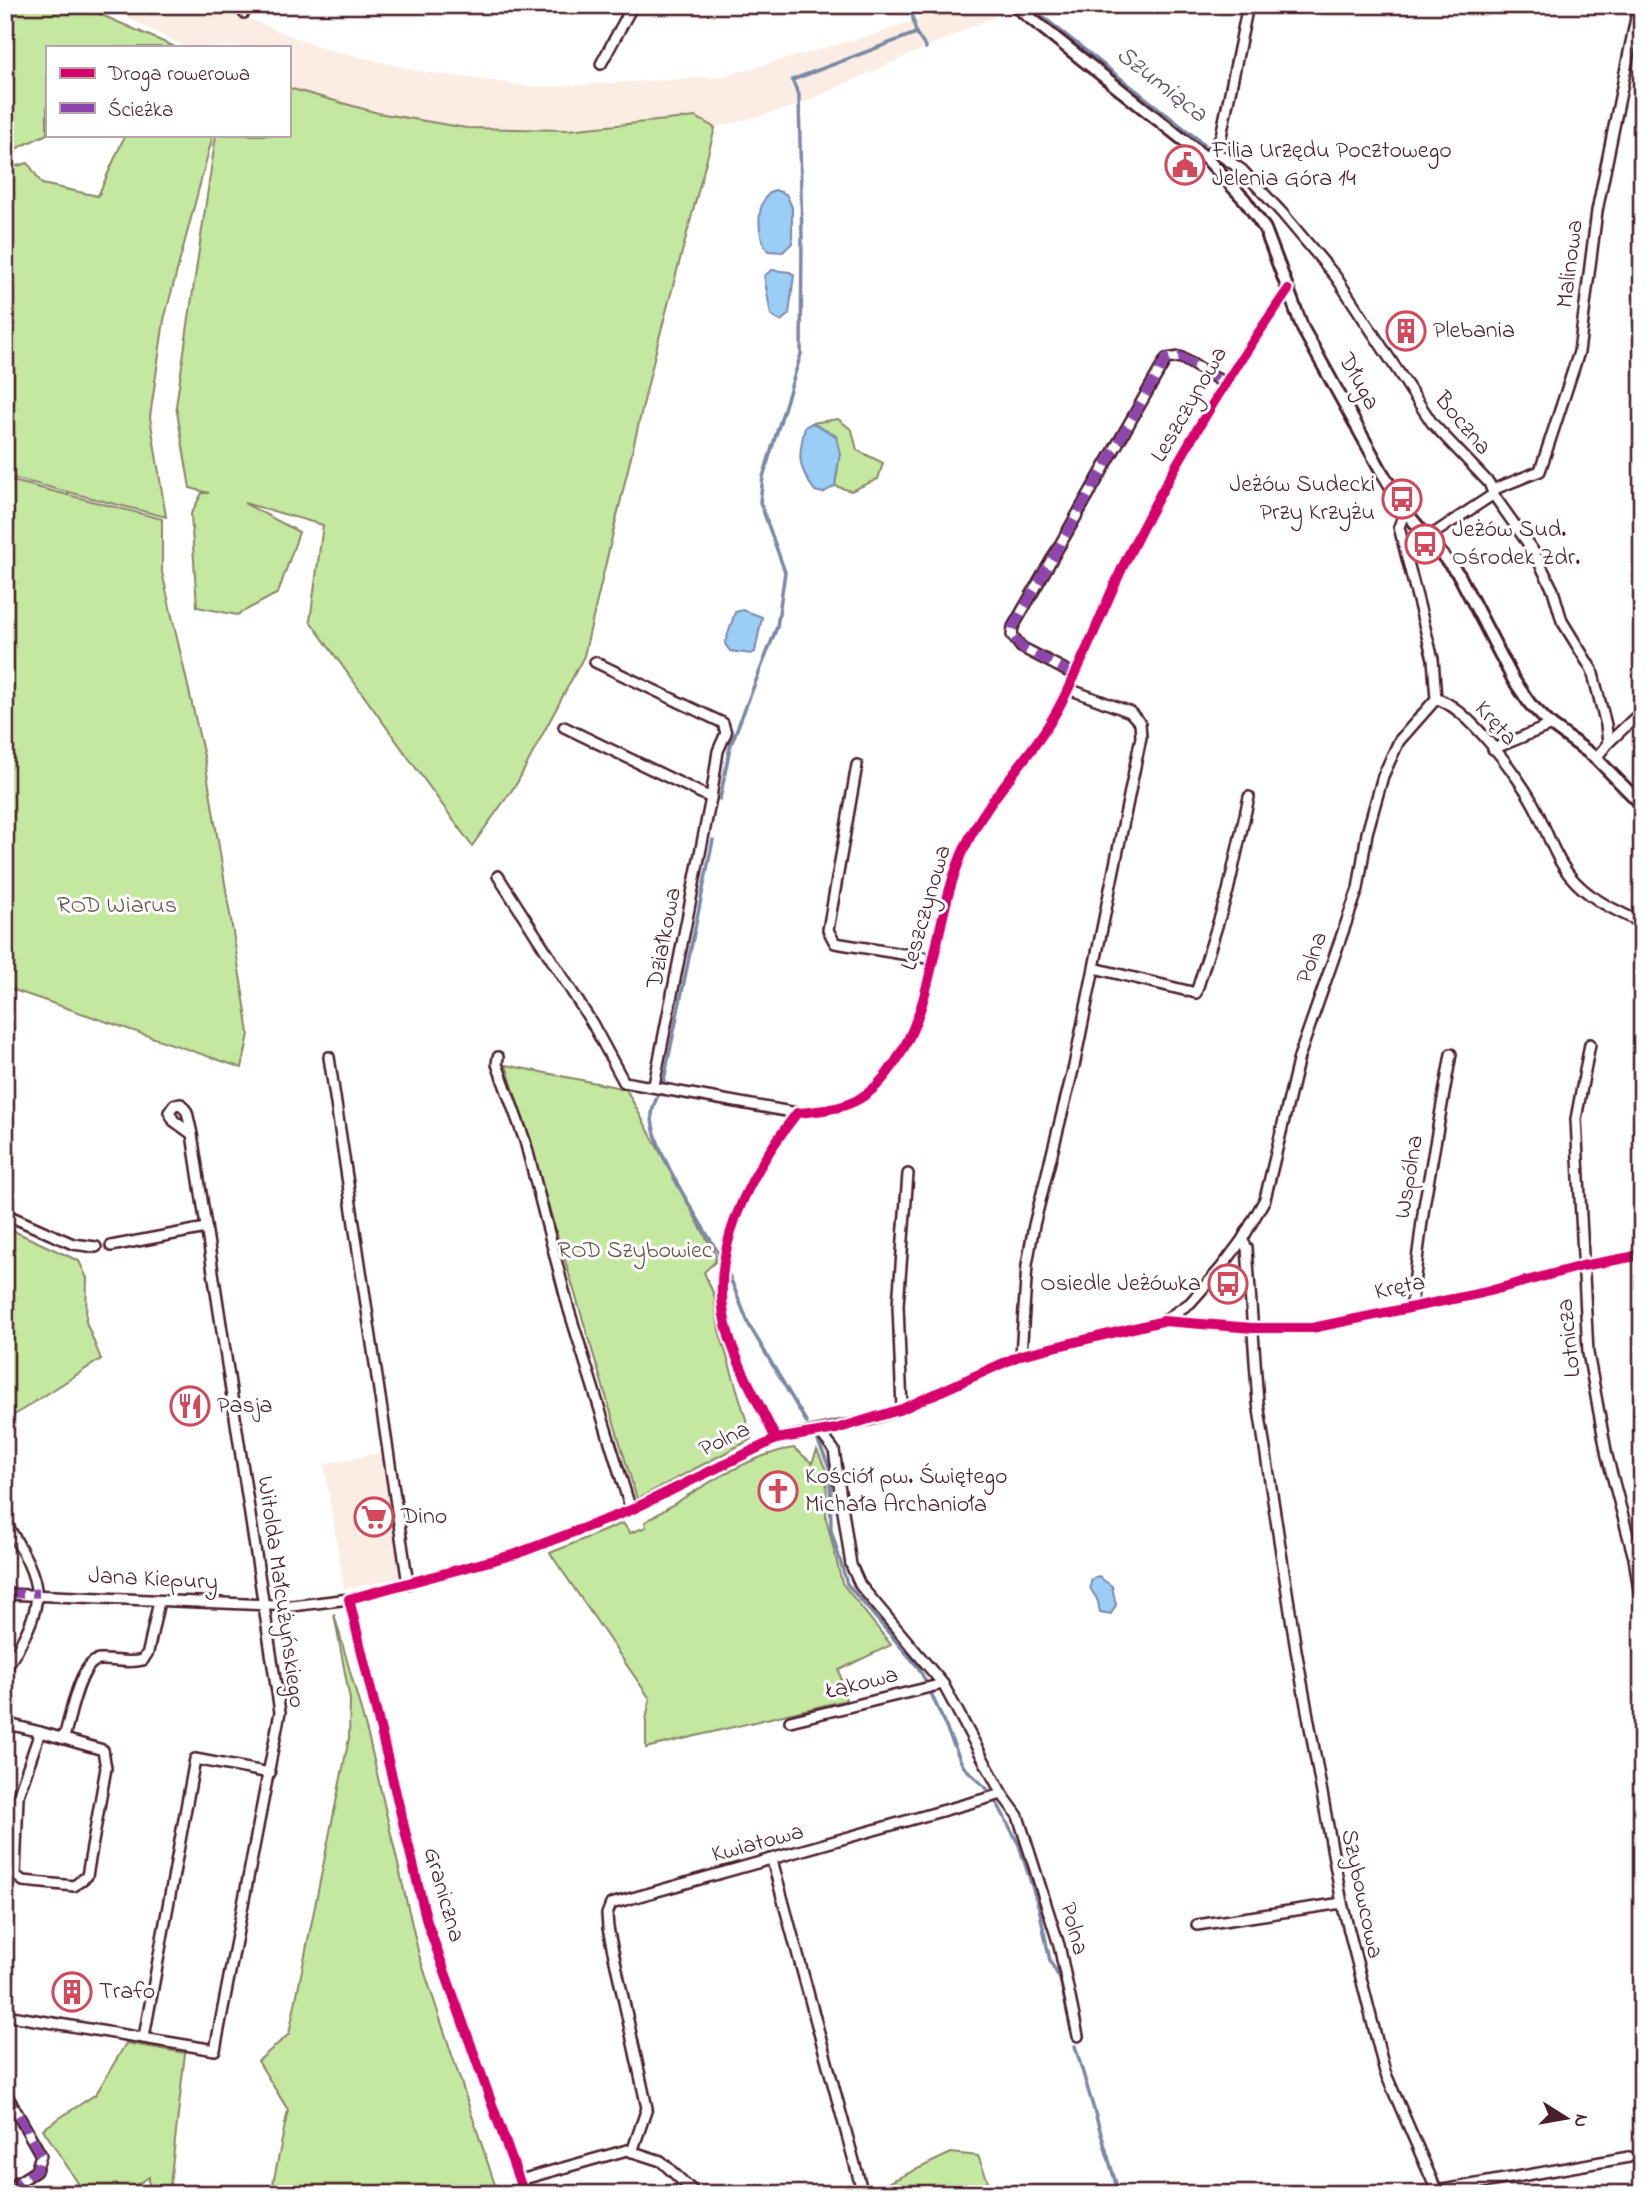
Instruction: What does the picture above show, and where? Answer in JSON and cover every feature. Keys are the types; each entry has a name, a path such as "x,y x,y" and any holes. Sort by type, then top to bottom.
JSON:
{"street":[{"path":"601,64 633,5"},
{"name":"Długa","path":"1014,5 1209,154 1258,217 1273,246 1303,329 1405,511 1459,575 1513,679 1530,704 1551,724 1596,758 1642,805"},
{"path":"1209,154 1221,136 1248,5"},
{"name":"Malinowa","path":"1427,538 1493,492 1540,471 1572,380 1608,151 1638,8"},
{"name":"Boczna","path":"1209,154 1242,170 1327,267 1432,423 1493,492 1534,552 1553,590 1562,621 1592,670 1608,743"},
{"name":"Leszczynowa","path":"797,1113 826,1111 860,1101 885,1077 904,1049 919,1016 953,874 968,841 986,808 1043,738 1069,689 1128,558 1226,384 1288,290"},
{"path":"1075,675 1021,647 1012,635 1013,627 1166,359 1180,357 1226,384"},
{"name":"Kręta","path":"1405,511 1399,527 1433,659 1436,699 1448,701 1493,749 1536,807 1554,852 1569,876 1608,908 1642,923"},
{"name":"Działkowa","path":"595,662 723,723 726,733 718,751 657,1086"},
{"path":"1021,1355 1027,1265 1034,1225 1074,1066 1141,737 1140,723 1130,712 1069,689"},
{"name":"Polna","path":"264,1605 292,1606 349,1599 516,1554 631,1510 776,1439 820,1432 902,1409 1021,1355 1163,1321 1190,1303 1242,1240 1265,1199 1300,1057 1358,889 1367,833 1383,776 1399,741 1436,699"},
{"path":"1596,758 1642,711"},
{"path":"1493,749 1551,724"},
{"path":"564,726 711,798"},
{"path":"857,765 828,930 830,938 835,943 933,959"},
{"path":"1094,968 1196,993 1228,891 1249,797"},
{"path":"498,876 592,1023 624,1082 797,1113 782,1133 746,1195 736,1216 720,1273 720,1297 729,1338 776,1439"},
{"name":"Lotnicza","path":"1590,1044 1576,1119 1588,1353 1607,1456 1634,1558 1642,1610"},
{"name":"Wspólna","path":"1411,1307 1424,1206 1451,1054"},
{"path":"329,1057 408,1584"},
{"path":"498,1057 497,1064 525,1141 569,1310 631,1510"},
{"name":"Witolda Małcużyńskiego","path":"5,2015 215,2050 280,1712 191,1134"},
{"path":"902,1409 898,1305 908,1174"},
{"path":"5,1214 73,1244 96,1247"},
{"path":"111,1246 206,1228"},
{"path":"1242,1240 1247,1248 1253,1328"},
{"name":"Kręta","path":"1163,1321 1253,1328 1312,1328 1482,1293 1582,1266 1642,1255"},
{"name":"Szybowcowa","path":"1253,1328 1258,1403 1287,1590 1342,1903 1385,2072 1438,2192"},
{"name":"Polna","path":"820,1432 834,1450 851,1565 860,1585 943,1684 1002,1794 1018,1816 1059,1945 1078,2036"},
{"path":"5,1521 29,1561 39,1593 29,1628 5,1670"},
{"name":"Jana Kiepury","path":"5,1594 39,1593 264,1605"},
{"name":"Graniczna","path":"349,1599 427,1922 524,2194"},
{"path":"64,1737 84,1669 98,1660 130,1664 143,1660 151,1641 159,1601"},
{"name":"Łąkowa","path":"790,1721 943,1684"},
{"path":"5,1723 64,1737 103,1750 107,1759 87,1876 74,1886 23,1881 10,1875 18,1796 40,1732"},
{"path":"144,2037 195,1759 270,1773"},
{"name":"Kwiatowa","path":"632,2152 647,2108 608,1928 607,1914 611,1904 1002,1794"},
{"path":"772,1860 863,2194"},
{"path":"1197,1925 1342,1903"},
{"path":"5,2092 41,2155 36,2171 5,2191"},
{"path":"520,2180 627,2150 661,2161 696,2194"},
{"path":"1438,2192 1629,2157"}],"shaded area":[{"path":"103,5 215,5 319,47 423,72 536,87 721,77 879,33 931,14 932,5 1020,5 796,106 715,128 696,117 568,130 467,128 378,113 290,88 290,46 183,46"},
{"path":"385,1452 403,1571 400,1578 344,1589 324,1464"}],"green space":[{"path":"5,5 79,5 173,46 46,46 46,134 5,154"},
{"path":"290,88 378,113 466,128 568,130 696,117 715,128 657,346 584,656 517,783 472,846 310,621 323,525 244,503 299,532 278,593 237,615 197,607 191,514 202,493 209,493 190,488 176,406 216,136 290,136"},
{"path":"125,136 213,136 164,320 150,417 166,517 5,476 5,169 28,163 42,184 98,196"},
{"path":"838,419 852,430 857,450 883,463 878,479 851,491 835,486 840,453 812,423"},
{"name":"ROD Wiarus","path":"5,479 162,519 162,572 205,761 245,1006 249,1034 242,1068 5,987"},
{"name":"ROD Szybowiec","path":"506,1065 626,1089 716,1256 715,1262 704,1272 714,1295 719,1330 752,1439 637,1499"},
{"path":"5,1227 79,1261 87,1278 86,1322 101,1359 5,1421"},
{"path":"794,1448 812,1463 817,1450 827,1472 826,1518 842,1583 891,1645 839,1670 846,1700 646,1748 646,1720 650,1699 550,1553 623,1523 630,1533 646,1527 645,1522 737,1467"},
{"path":"334,1614 369,1739 419,1955 498,2194 271,2194 288,2110 258,2061 289,2034 349,1738 350,1700"},
{"path":"126,2043 185,2053 169,2194 136,2194 149,2185 149,2177 123,2194 85,2194 43,2129 96,2094"},
{"path":"951,2153 978,2156 993,2194 869,2192"}],"water":[{"path":"775,190 786,194 792,207 792,243 783,252 768,251 761,236 761,209 768,194"},
{"path":"772,270 794,275 789,314 781,321 771,315 764,276"},
{"path":"812,423 836,436 840,453 835,486 823,493 815,491 802,468 801,446 805,427"},
{"path":"743,610 762,617 755,652 751,654 730,651 725,644 735,612"},
{"path":"1099,1577 1112,1586 1116,1605 1111,1614 1100,1612 1097,1598 1091,1590 1092,1579"}],"waterway":[{"path":"925,5 912,14 916,33 926,48"},
{"name":"Szumiąca","path":"1028,5 1204,144"},
{"path":"720,799 730,747 777,627 785,572 760,502 763,477 801,354 799,95 792,80 916,33"},
{"path":"713,840 664,1080 652,1115 654,1129 668,1166 719,1254"},
{"path":"727,1270 749,1325 807,1423"},
{"path":"818,1441 830,1469 831,1530 847,1584 918,1667 925,1680"},
{"path":"931,1693 963,1766 990,1792"},
{"path":"997,1803 1019,1845 1039,1908 1050,1961 1060,1979 1071,2030"},
{"path":"1075,2046 1119,2194"}],"marked path":[{"path":"1075,675 1021,647 1012,635 1013,627 1166,359 1180,357 1226,384"},
{"path":"5,1594 39,1593"},
{"path":"5,2092 41,2155 36,2171 5,2191"}],"cycle path":[{"path":"776,1439 744,1375 729,1336 723,1306 722,1276 727,1247 748,1190 763,1162 797,1113 835,1108 867,1094 886,1075 903,1049 916,1021 955,872 967,843 988,808 1049,725 1127,558 1163,489 1223,388 1288,290"},
{"path":"524,2194 427,1922 349,1599 516,1554 631,1510 776,1439 836,1429 902,1409 1021,1355 1163,1321 1253,1328 1312,1328 1482,1293 1582,1266 1642,1255"}],"place":[{"name":"Filia Urzędu Pocztowego Jelenia Góra 14","path":"1185,165"},
{"name":"Plebania","path":"1406,331"},
{"name":"Jeżów Sudecki Przy Krzyżu","path":"1402,499"},
{"name":"Jeżów Sud. Ośrodek Zdr.","path":"1425,544"},
{"name":"Osiedle Jeżówka","path":"1228,1284"},
{"name":"Pasja","path":"190,1406"},
{"name":"Kościół pw. Świętego Michała Archanioła","path":"778,1491"},
{"name":"Dino","path":"374,1517"},
{"name":"Trafo","path":"72,1992"}]}
